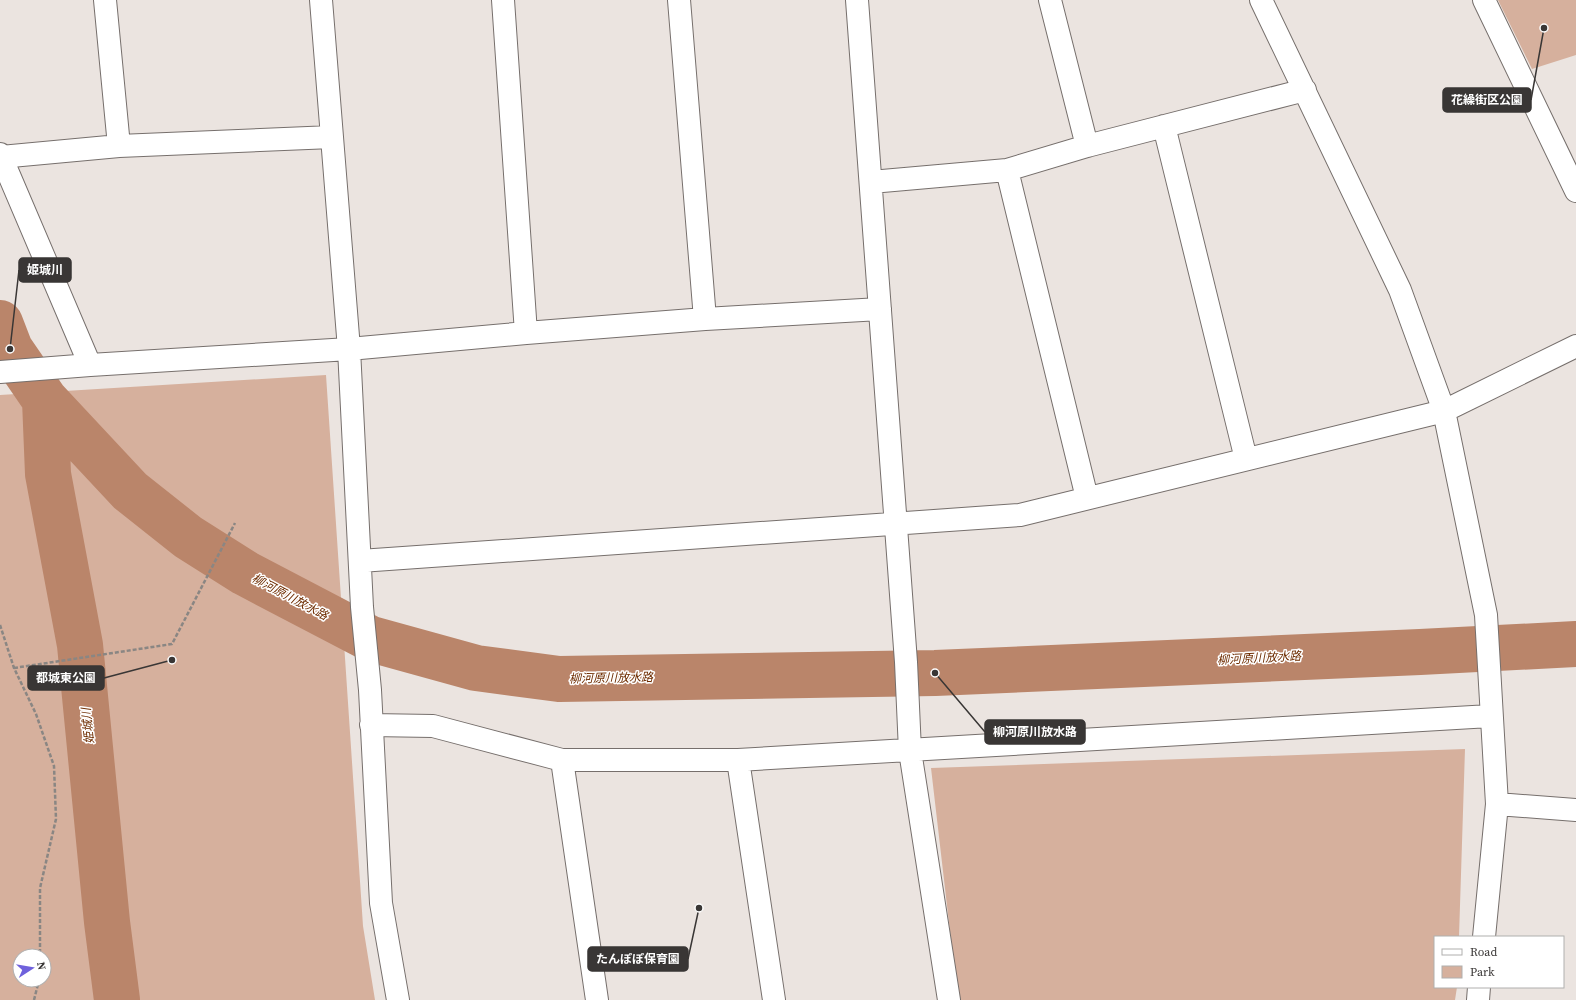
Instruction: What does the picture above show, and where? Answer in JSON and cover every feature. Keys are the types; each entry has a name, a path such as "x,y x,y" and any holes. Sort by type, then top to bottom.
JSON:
{"street":[{"path":"106,0 119,146"},
{"path":"321,0 350,349 362,607 370,690 381,903 398,1000"},
{"path":"503,0 526,333"},
{"path":"679,0 705,319"},
{"path":"858,0 906,662 909,742 949,1000"},
{"path":"1050,0 1087,146"},
{"path":"1261,0 1400,290 1444,411 1486,615 1490,716 1497,804 1484,936"},
{"path":"1484,0 1576,191"},
{"path":"871,182 1006,170 1087,146 1305,90"},
{"path":"1164,126 1246,458"},
{"path":"90,365 0,156 119,146 332,137"},
{"path":"1006,170 1087,498"},
{"path":"0,372 350,349 705,319 880,309"},
{"path":"360,561 1020,515 1246,458 1444,411 1576,346"},
{"path":"371,725 432,726 562,760 738,760 909,742 1490,716"},
{"path":"562,760 597,1000"},
{"path":"738,760 774,1000"},
{"path":"1497,804 1576,810"},
{"path":"1478,1000 1479,988"}],"path":[{"path":"14,668 172,644 235,523"},
{"path":"0,625 14,668 36,714 54,766 56,819 40,888 40,948"},
{"path":"34,1000 37,988"}],"green space":[{"path":"1498,0 1576,0 1576,55 1532,69"},
{"path":"326,375 363,926 375,1000 0,1000 0,395"},
{"path":"1465,749 1459,936 1434,936 1434,988 1457,988 1455,1000 958,1000 931,768"}],"waterway":[{"name":"柳河原川放水路","path":"0,323 10,349 45,400 130,491 188,537 245,573 371,639 476,668 559,679 935,673 1576,644"},
{"name":"姫城川","path":"45,400 48,474 80,645 107,922 117,1000"}],"place":[{"name":"花繰街区公園","path":"1544,28"},
{"name":"姫城川","path":"10,349"},
{"name":"都城東公園","path":"172,660"},
{"name":"柳河原川放水路","path":"935,673"},
{"name":"たんぽぽ保育園","path":"699,908"}]}
